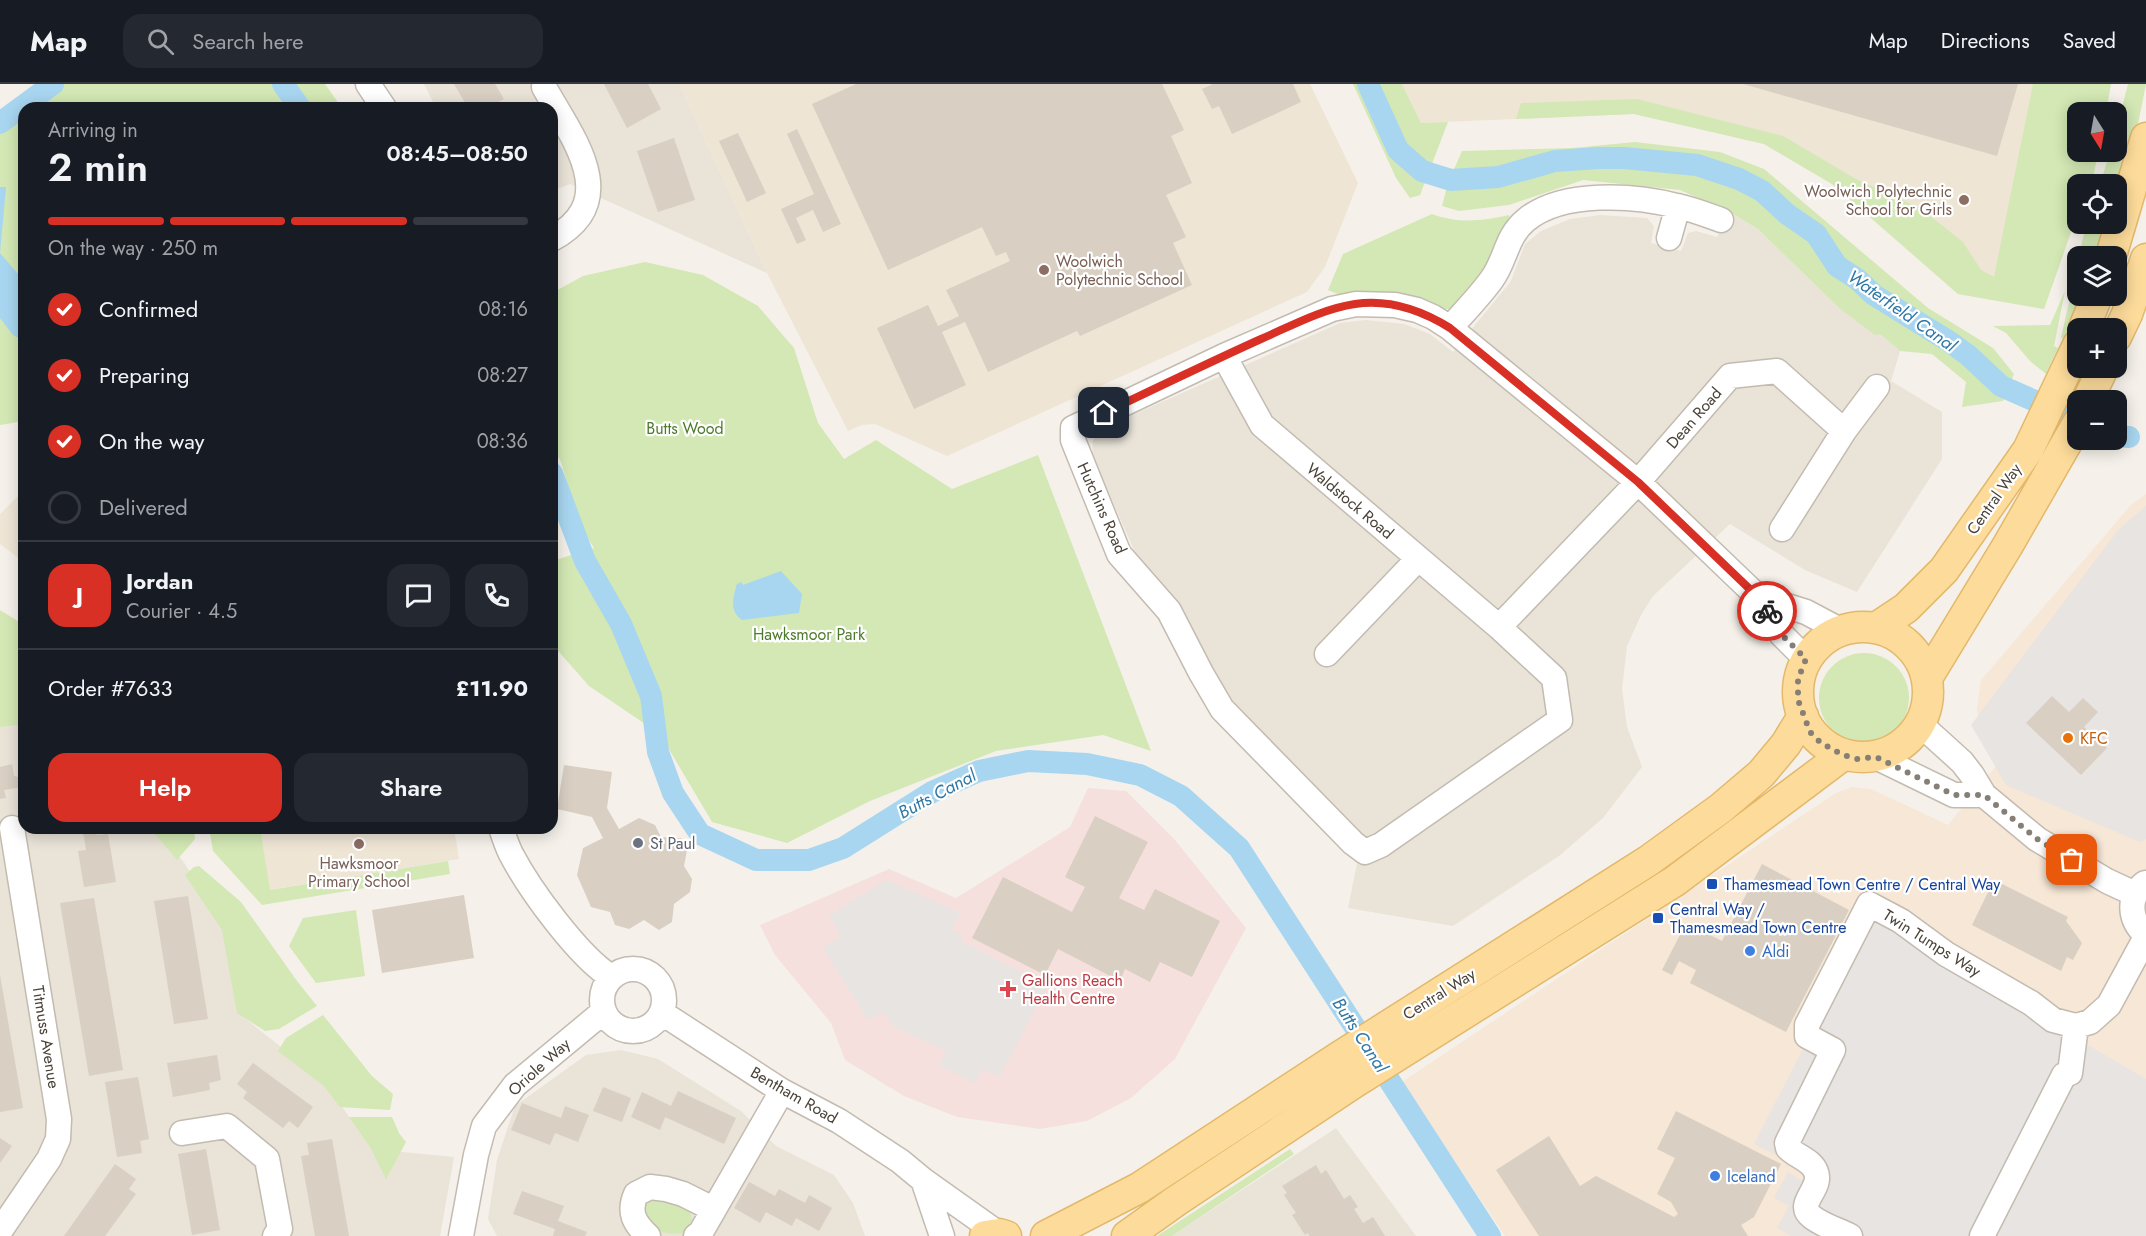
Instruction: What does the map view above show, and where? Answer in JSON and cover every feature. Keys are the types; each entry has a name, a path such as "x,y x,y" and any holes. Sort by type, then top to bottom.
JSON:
{"main road":[{"path":"2114,246 2146,138"},
{"path":"2123,318 2146,259"},
{"name":"Central Way","path":"1876,628 1906,608 1944,570 2028,450 2067,368"},
{"name":"Central Way","path":"1927,678 2067,439"},
{"path":"1853,627 1876,628 1897,636 1919,658 1927,678 1927,708 1920,724 1906,742 1876,757 1857,759 1843,755 1821,743 1810,732 1798,700 1798,679 1806,659 1821,642 1840,630 1853,627"},
{"name":"Central Way","path":"1046,1236 1139,1188 1339,1057 1601,892 1721,808 1761,774 1786,744 1803,716"},
{"name":"Central Way","path":"1127,1236 1355,1082 1676,881 1843,755"}],"street":[{"path":"368,84 380,102"},
{"path":"544,87 552,102"},
{"path":"558,113 586,164 589,185 585,210 558,236"},
{"path":"1450,328 1492,278 1511,237 1525,220 1544,209 1564,202 1594,198 1643,200 1678,206 1721,220"},
{"path":"1669,238 1678,206"},
{"name":"Hutchins Road","path":"1353,843 1222,709 1201,674 1170,611 1119,554 1073,440 1073,428 1084,422 1315,315 1356,304 1395,305 1417,310 1450,328 1638,482 1758,597 1782,635 1806,659"},
{"name":"Waldstock Road","path":"1224,356 1262,425 1499,627 1554,678 1560,720 1381,845 1365,852 1353,843"},
{"name":"Dean Road","path":"1638,482 1730,376 1777,370 1844,431"},
{"path":"1782,529 1844,431 1876,387"},
{"path":"1499,627 1638,482"},
{"path":"1327,654 1418,559"},
{"name":"Hutchins Road","path":"1758,597 1806,612 1840,630"},
{"path":"1920,724 1962,762 1984,795 2037,839 2107,881 2141,889 2132,903 2134,921 2146,936 2109,1005 2090,1022 2076,1026 2070,1073 2064,1075 1982,1236"},
{"path":"1876,757 1954,795 1984,795"},
{"name":"Titmuss Avenue","path":"0,1231 50,1159 58,1139 59,1119 12,828"},
{"path":"503,834 511,854 537,894 576,945 597,968 611,977"},
{"name":"Twin Tumps Way","path":"1850,1236 1812,1218 1805,1210 1805,1204 1818,1181 1817,1173 1810,1162 1788,1148 1787,1143 1833,1050 1810,1039 1807,1036 1807,1025 1869,904 1901,921 1946,954 2031,1003 2053,1020 2076,1026"},
{"path":"633,968 647,972 656,978 662,988 664,998 662,1013 646,1029 636,1032 618,1028 603,1012 602,990 611,977 622,970 633,968"},
{"name":"Oriole Way","path":"461,1236 476,1155 484,1126 515,1085 603,1012"},
{"name":"Bentham Road","path":"662,1013 782,1091 848,1127 900,1161 997,1235"},
{"path":"696,1236 701,1232 782,1091"},
{"path":"182,1133 227,1126 267,1159 280,1229 275,1236"},
{"path":"923,1180 942,1236"},
{"path":"648,1236 638,1226 632,1204 636,1194 650,1187 683,1194 713,1209"}],"shaded area":[{"path":"424,84 679,84 767,273 570,184 558,189 558,102 433,102"},
{"name":"Woolwich Polytechnic School","path":"679,84 1310,84 1358,183 1325,267 1307,292 947,456 875,424 862,425 848,431 767,273"},
{"name":"Woolwich Polytechnic School for Girls","path":"1402,84 2111,84 2108,102 2067,102 2067,162 2096,162 2094,174 2067,174 2067,234 2070,234 2044,309 1958,294 1832,184 1764,144 1634,114 1421,123"},
{"path":"1728,211 1758,229 1838,307 1880,334 1900,351 1891,381 1942,412 1942,459 1857,592 1805,570 1730,524 1653,596 1641,615 1627,646 1622,689 1627,727 1642,767 1603,818 1559,856 1453,926 1348,908 1361,844 1226,704 1142,568 1092,455 1093,440 1103,428 1340,323 1366,320 1404,324 1430,334 1453,352 1511,281 1525,244 1541,231 1570,219 1600,215 1647,218 1654,226 1651,243 1681,251 1688,233 1696,231 1717,237"},
{"path":"2146,494 2146,1236 1505,1236 1402,1082 1836,793 1852,787 1871,789 1948,825 2000,761 1981,728 1977,710 1981,680 2131,505"},
{"path":"18,496 18,558 0,544 0,514"},
{"path":"2146,506 2146,839 2140,842 2006,785 1971,725 2119,529"},
{"path":"0,720 18,724 18,834 159,834 183,861 223,924 241,1015 326,1083 371,1149 454,1157 440,1236 0,1236"},
{"name":"Gallions Reach Health Centre","path":"1088,788 1126,791 1175,840 1246,928 1175,1059 1131,1098 1087,1121 1040,1129 957,1117 904,1096 845,1060 831,1023 775,955 760,925 889,869 956,898 1070,827"},
{"name":"Hawksmoor Primary School","path":"261,834 455,834 459,859 269,890"},
{"path":"886,880 960,913 952,929 963,936 961,941 1048,986 999,1077 983,1069 974,1083 939,1065 946,1051 894,1027 883,1012 868,1020 823,948 841,937 829,915"},
{"path":"1867,916 2146,1079 2146,1236 1791,1236 1777,1228 1789,1206 1774,1198 1788,1172 1801,1180 1804,1177 1789,1162 1754,1144"},
{"path":"621,1050 658,1059 741,1111 776,1146 834,1175 853,1203 865,1236 497,1236 488,1219 497,1160 515,1106 586,1055"},
{"path":"1336,1128 1416,1236 1172,1236"}],"green space":[{"path":"48,84 325,84 338,102 25,102"},
{"path":"1353,84 1402,84 1421,123 1448,122 1420,195 1410,198 1396,178"},
{"path":"2033,84 2111,84 2108,102 2067,102 2067,162 2096,162 2094,174 2067,174 2067,234 2070,234 2044,309 1958,294 1832,184 1764,144 1634,114 1516,119 1521,103 1637,99 1783,136 1856,179 1920,208 1963,242 1981,270 1994,277"},
{"path":"2128,84 2146,84 2125,174 2103,174 2107,162 2127,162 2127,102 2123,102"},
{"path":"18,107 18,422 0,425 0,121"},
{"path":"1635,142 1720,152 1764,169 1928,308 1993,348 2014,374 2003,401 1962,407 1966,382 1932,354 1900,351 1880,334 1875,335 1838,307 1758,229 1728,211 1680,190 1583,180 1509,205 1459,211 1442,206 1448,183 1462,151 1573,148"},
{"path":"1432,214 1470,221 1509,215 1510,222 1488,269 1457,305 1449,309 1436,309 1340,295 1328,290 1343,254"},
{"path":"2084,234 2107,234 2102,246 2081,246"},
{"name":"Hawksmoor Park","path":"645,262 703,275 758,306 794,348 818,423 844,459 876,440 952,489 1038,455 1151,751 1103,735 996,751 870,801 787,843 712,822 660,734 589,686 558,651 558,559 594,548 580,526 558,456 558,290 583,276"},
{"path":"2065,291 2054,346 2058,348 2046,374 2030,361 2006,333 1993,326 2050,325"},
{"path":"2068,306 2081,306 2075,318 2067,318 2067,337 2066,339 2061,338"},
{"path":"0,610 18,621 18,725 0,727"},
{"path":"1864,653 1881,656 1896,666 1906,681 1909,698 1906,715 1896,730 1881,740 1864,743 1847,740 1832,730 1822,715 1819,698 1822,681 1832,666 1847,656"},
{"path":"155,834 195,834 195,839 177,860"},
{"path":"210,834 261,834 270,890 448,861 450,874 262,905 213,851"},
{"path":"199,866 241,902 317,1006 279,1029 265,1031 237,1013 222,930 185,875 194,867"},
{"path":"356,910 365,976 316,983 289,946 303,918"},
{"path":"323,1015 372,1076 393,1094 390,1110 340,1107 324,1086 278,1051 286,1038"},
{"path":"349,1117 392,1117 406,1142 386,1179 371,1149"},
{"path":"1290,1149 1294,1154 1172,1236 1157,1236"},
{"path":"663,1197 683,1206 691,1214 692,1220 683,1233 675,1234 658,1230 641,1211 645,1200"}],"water":[{"path":"0,187 6,187 0,253"},
{"path":"0,253 18,274 18,338 13,335 0,318"},
{"path":"781,571 802,594 799,613 742,620 734,608 733,599 737,584 741,582 743,585"}],"building":[{"path":"454,84 495,84 504,99 498,102 464,102"},
{"path":"604,84 648,84 661,109 627,128"},
{"path":"856,84 1162,84 1184,130 1171,136 1192,183 1166,195 1186,237 1173,243 1192,285 1080,336 1077,331 988,372 965,322 942,332 966,385 914,409 877,328 928,305 938,326 959,316 946,290 1010,261 1006,252 996,256 982,227 888,270 812,104"},
{"path":"1213,84 1293,84 1301,102 1232,134 1219,106 1212,109 1202,89"},
{"path":"1743,84 2018,84 1997,156"},
{"path":"797,129 841,224 823,232 813,210 796,218 806,240 797,244 781,209 814,194 787,134"},
{"path":"738,133 766,193 747,202 719,141"},
{"path":"674,138 695,200 658,212 637,151"},
{"name":"KFC","path":"2052,696 2069,712 2083,698 2098,712 2084,727 2107,748 2081,775 2026,723"},
{"path":"12,764 14,776 18,777 18,788 4,790 6,798 0,799 0,767"},
{"name":"St Paul","path":"564,765 612,772 607,808 619,829 639,818 655,825 661,837 681,838 687,850 684,866 692,879 690,892 674,904 672,922 659,930 644,920 629,929 615,925 610,912 591,907 577,875 583,848 603,838 592,817 558,809"},
{"path":"1095,816 1148,842 1119,898 1144,910 1155,889 1220,921 1192,977 1160,962 1150,982 1125,969 1120,981 1058,949 1045,975 972,938 1003,877 1072,912 1085,887 1065,877"},
{"path":"83,834 108,834 116,882 84,887 78,851 86,850"},
{"name":"Aldi","path":"1762,864 1849,910 1786,1032 1690,983 1696,970 1679,961 1672,975 1662,970 1685,925 1722,941"},
{"path":"1994,880 2068,917 2066,921 2082,943 2073,960 2067,957 2061,971 1972,925"},
{"path":"464,895 474,958 382,973 372,910"},
{"path":"188,896 208,1019 174,1024 154,901"},
{"path":"94,898 123,1070 89,1076 60,903"},
{"path":"0,975 23,1108 0,1112"},
{"path":"217,1055 221,1080 209,1083 210,1090 173,1097 167,1063"},
{"path":"253,1063 313,1107 298,1128 289,1121 283,1128 243,1098 247,1092 237,1084"},
{"path":"138,1077 149,1139 140,1141 142,1153 117,1157 105,1082"},
{"path":"603,1087 631,1098 622,1122 593,1111"},
{"path":"678,1091 736,1118 724,1144 665,1117 660,1130 631,1117 642,1092 671,1106"},
{"path":"522,1103 561,1118 565,1106 589,1115 578,1142 555,1133 550,1145 511,1130"},
{"path":"1676,1111 1781,1164 1754,1217 1741,1225 1748,1236 1539,1236 1496,1170 1549,1136 1580,1186 1596,1176 1674,1217 1678,1214 1671,1202 1657,1194 1675,1158 1657,1149"},
{"path":"0,1138 12,1146 0,1163"},
{"path":"332,1139 349,1236 315,1236 301,1156 309,1155 307,1143"},
{"path":"206,1149 220,1230 192,1235 178,1154"},
{"path":"115,1164 136,1179 129,1189 136,1194 105,1236 64,1236"},
{"path":"1316,1165 1321,1174 1326,1170 1344,1199 1350,1195 1358,1207 1354,1209 1363,1223 1373,1217 1385,1236 1309,1236 1308,1233 1305,1235 1292,1215 1296,1213 1284,1195 1287,1193 1282,1186"},
{"path":"749,1182 775,1196 779,1189 805,1203 809,1195 832,1208 819,1231 796,1218 792,1226 766,1212 760,1223 734,1208"},
{"path":"522,1191 564,1206 558,1221 587,1232 585,1236 553,1236 555,1229 513,1214"}],"waterway":[{"path":"29,102 53,84"},
{"name":"Butts Canal","path":"283,84 296,102"},
{"name":"Waterfield Canal","path":"1368,84 1398,150 1422,171 1451,180 1498,177 1555,161 1598,158 1624,158 1697,165 1739,179 1762,191 1787,214 1816,234 1837,266 1857,279 1874,295 1950,342 1969,356 2001,386 2067,415"},
{"path":"0,123 18,110"},
{"name":"Butts Canal","path":"558,489 585,561 621,624 651,696 658,752 673,793 700,834 756,860 809,860 843,848 932,792 979,771 1028,761 1087,764 1140,775 1181,796 1239,848 1490,1236"}],"way so far":[{"path":"1767,611 1782,635 1806,659 1798,679 1798,700 1810,732 1821,743 1843,755 1857,759 1876,757 1954,795 1984,795 2037,839 2072,860"}],"place":[{"name":"Woolwich Polytechnic School for Girls","path":"1964,200"},
{"name":"Woolwich Polytechnic School","path":"1044,270"},
{"name":"KFC","path":"2068,738"},
{"name":"St Paul","path":"638,843"},
{"name":"Hawksmoor Primary School","path":"359,844"},
{"name":"Thamesmead Town Centre / Central Way","path":"1712,884"},
{"name":"Central Way / Thamesmead Town Centre","path":"1658,918"},
{"name":"Aldi","path":"1750,951"},
{"name":"Gallions Reach Health Centre","path":"1008,989"},
{"name":"Iceland","path":"1715,1176"}],"route":[{"path":"1104,413 1224,356 1332,309 1376,303 1417,310 1450,328 1638,482 1758,597 1767,611"}],"park label":[{"name":"Butts Wood","path":"685,428"}]}
